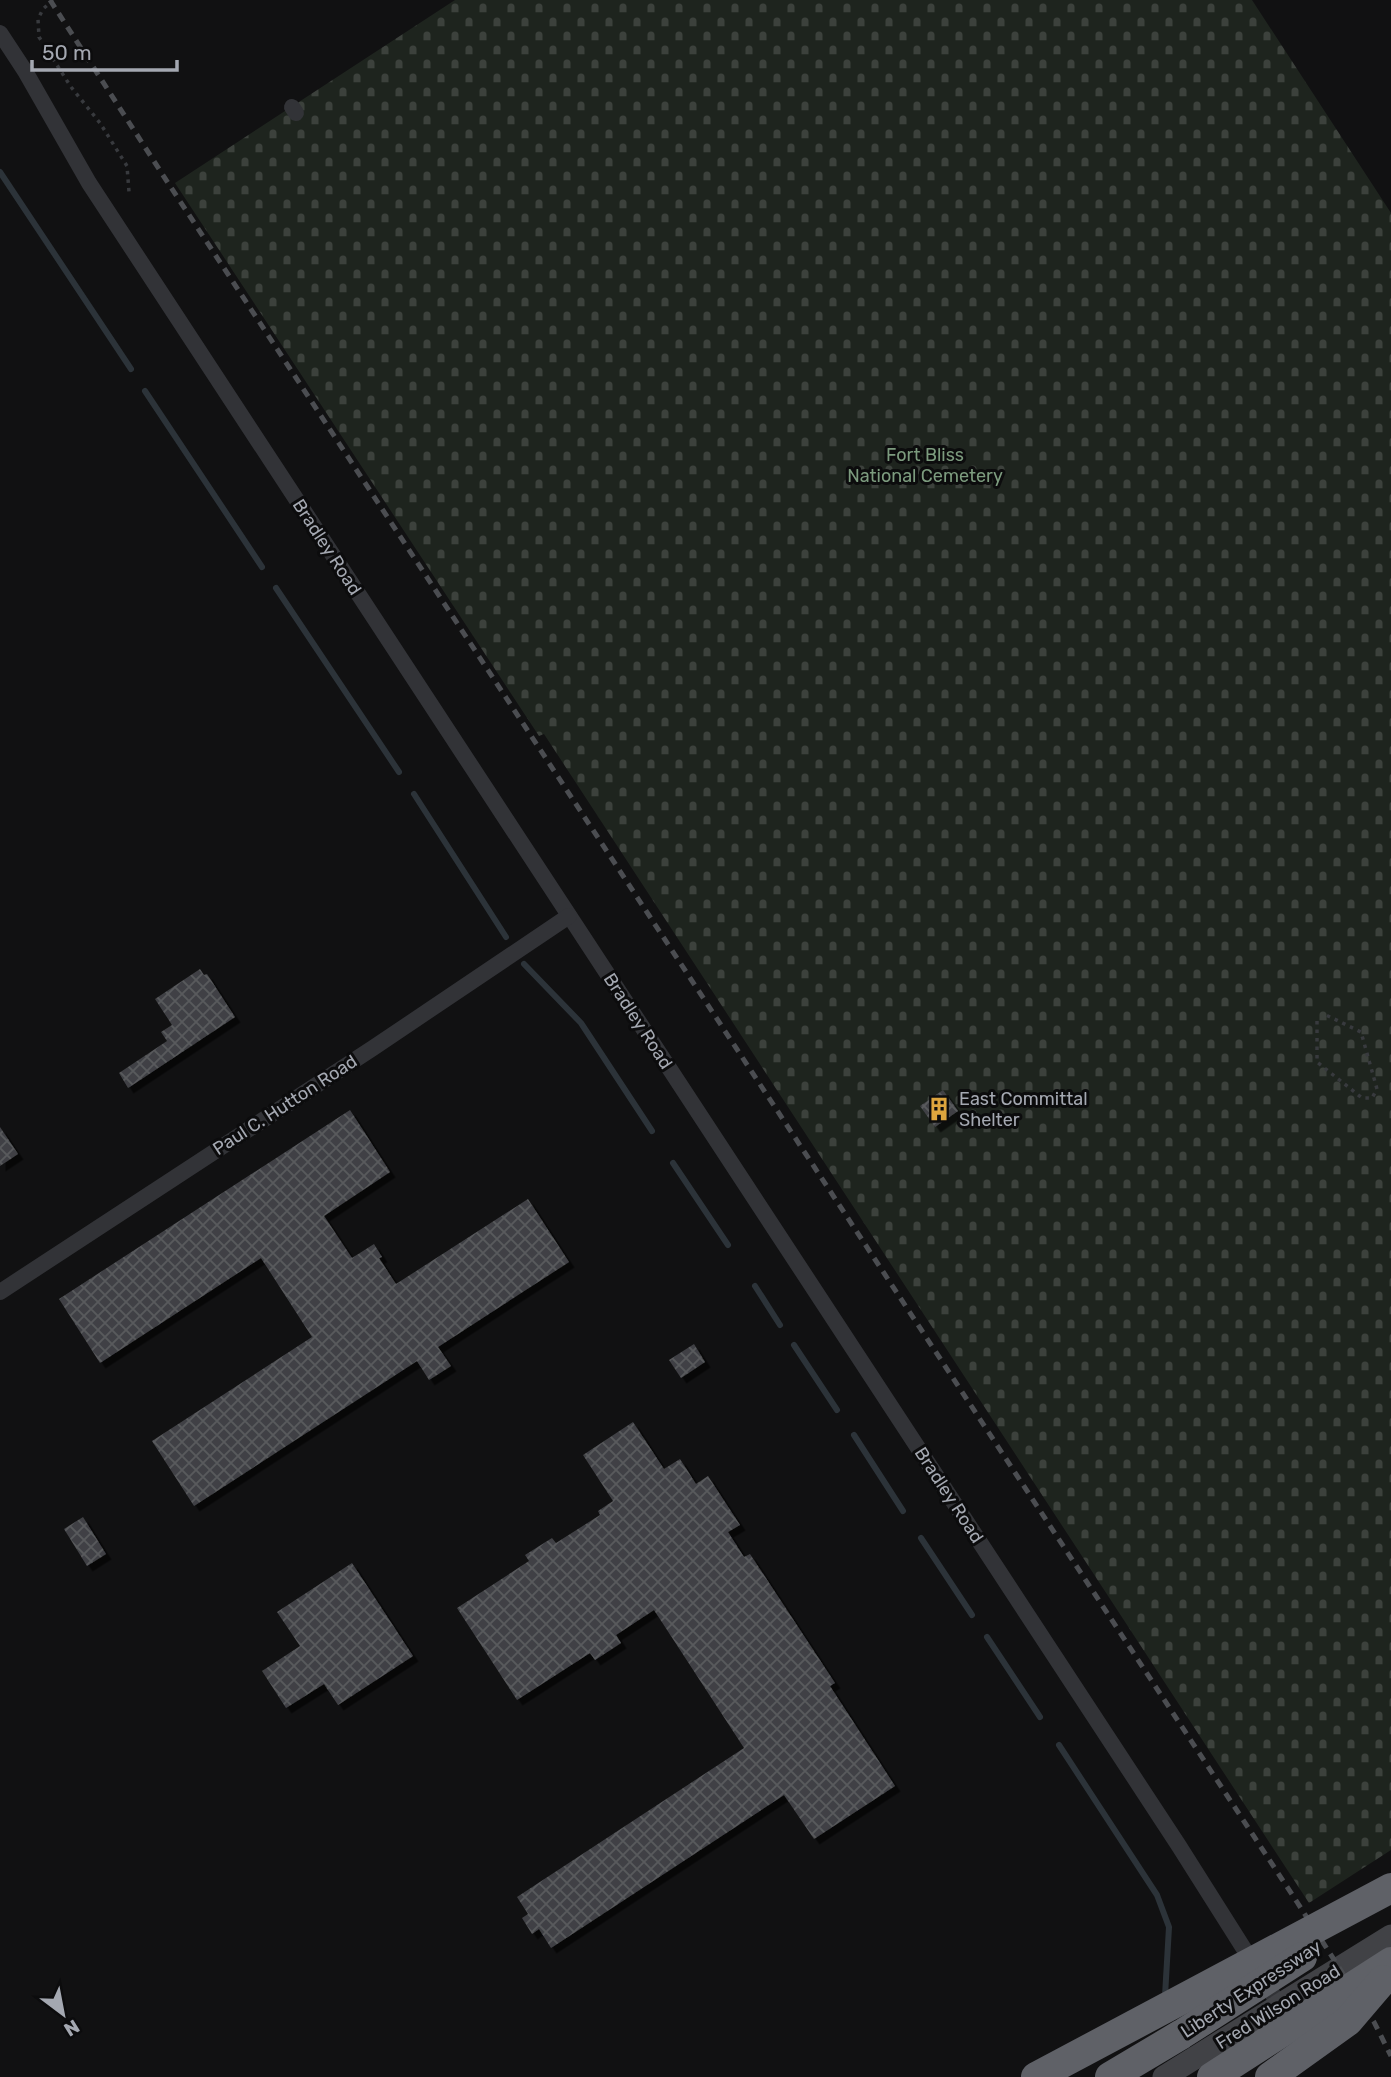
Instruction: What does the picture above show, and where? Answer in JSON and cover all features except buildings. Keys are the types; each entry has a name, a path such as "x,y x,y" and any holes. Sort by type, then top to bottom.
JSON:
{"highway":[{"path":"1036,2077 1391,1888"},
{"name":"Liberty Expressway","path":"1110,2077 1391,1900"},
{"path":"1213,2077 1391,1962"},
{"path":"1270,2077 1348,2021 1391,1971"}],"main road":[{"name":"Fred Wilson Road","path":"1164,2077 1391,1936"}],"street":[{"name":"Bradley Road","path":"0,33 25,71 89,183 1171,1834 1280,2006"},
{"name":"Paul C. Hutton Road","path":"0,1292 569,916"}],"path":[{"path":"53,0 43,9 38,19 39,37 127,166 128,192"},
{"path":"1317,1021 1317,1062 1362,1098 1372,1098 1377,1088 1363,1035 1326,1015"}],"green space":[{"name":"Fort Bliss National Cemetery","path":"455,0 1252,0 1391,213 1391,1850 1309,1903 544,734 539,736 175,183"}],"waterway":[{"path":"0,172 131,369"},
{"path":"145,391 262,567"},
{"path":"276,588 399,772"},
{"path":"414,794 506,937"},
{"path":"524,964 581,1023 652,1131"},
{"path":"673,1163 728,1245"},
{"path":"755,1286 780,1325"},
{"path":"794,1345 837,1410"},
{"path":"854,1435 903,1511"},
{"path":"921,1538 972,1615"},
{"path":"987,1637 1040,1717"},
{"path":"1059,1745 1157,1895 1169,1927 1165,1996"}],"railway":[{"path":"50,0 1297,1902 1374,2022 1391,2056"}],"place":[{"name":"East Committal Shelter","path":"939,1109"}]}
